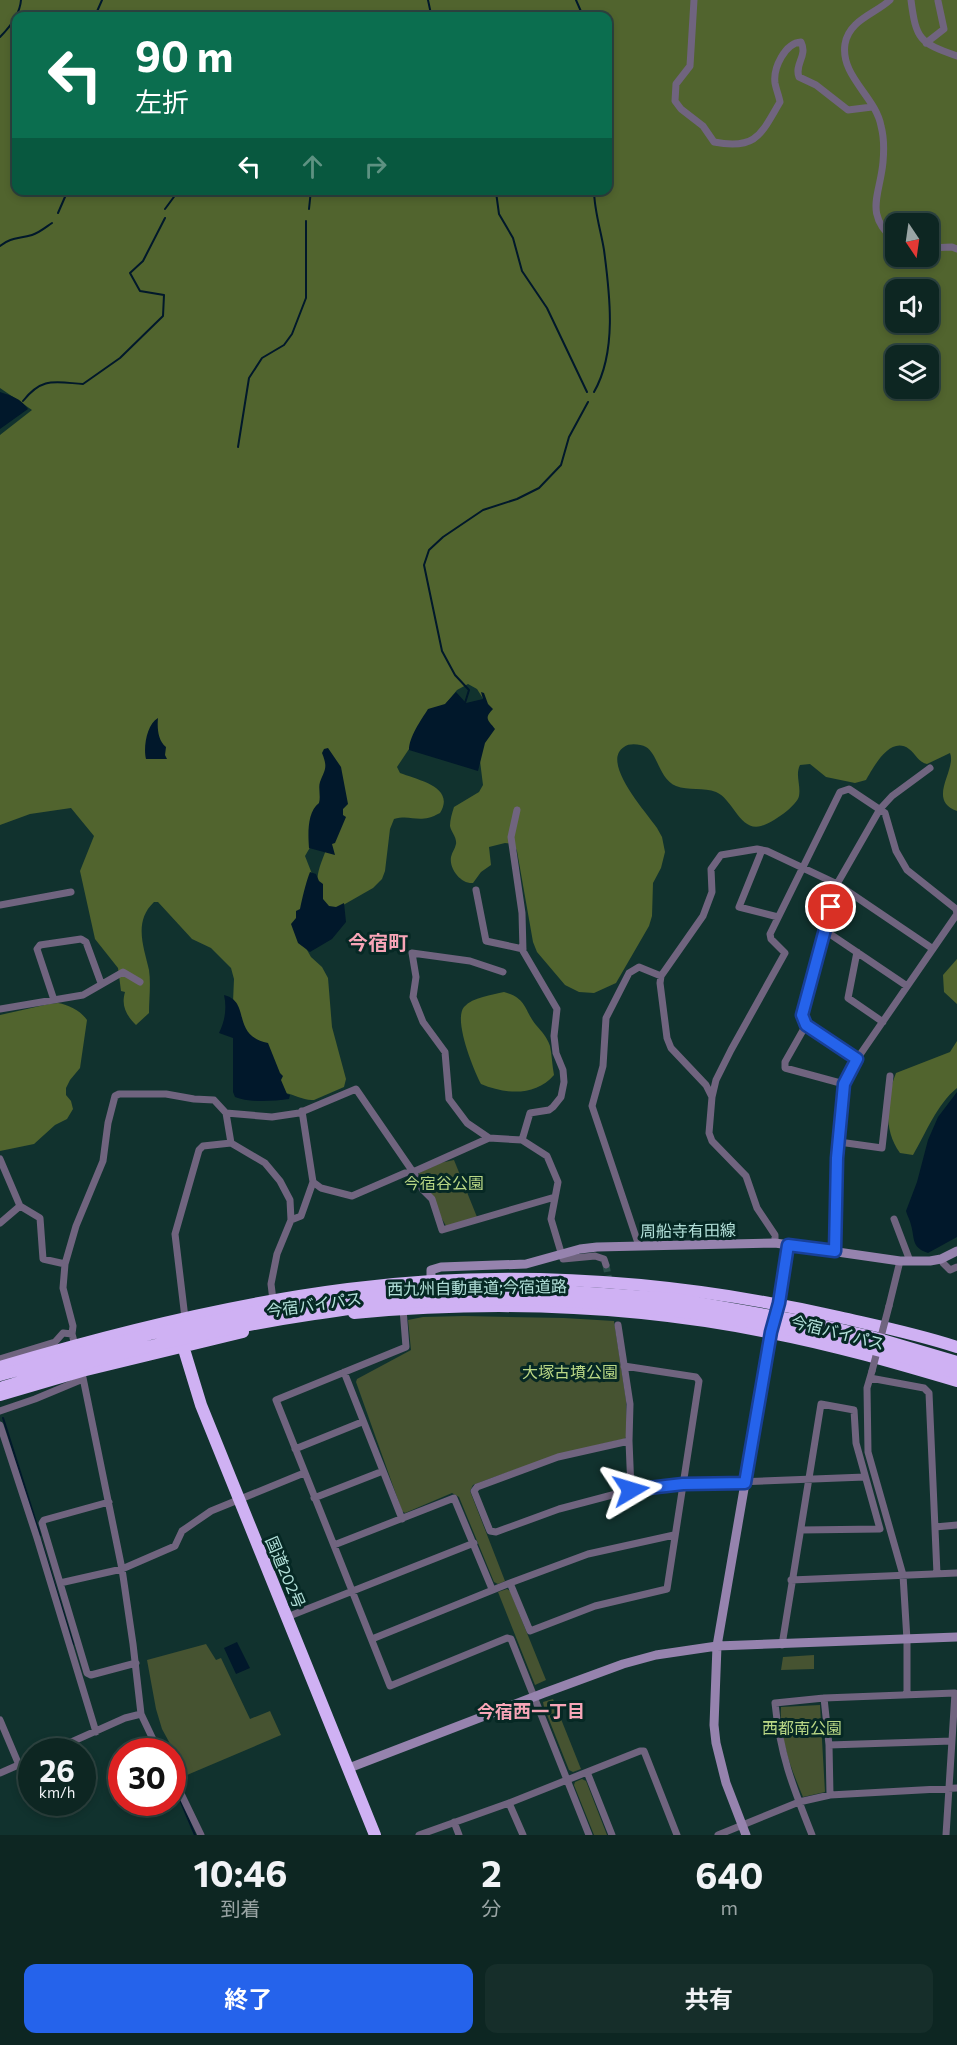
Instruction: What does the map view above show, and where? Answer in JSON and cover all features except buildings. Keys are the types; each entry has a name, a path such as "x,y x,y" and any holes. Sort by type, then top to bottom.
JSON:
{"highway":[{"name":"今宿バイパス","path":"0,1367 73,1339 273,1300 349,1288 502,1278 558,1279 669,1287 779,1303 924,1336 957,1347"},
{"name":"西九州自動車道;今宿道路","path":"0,1375 150,1334 275,1308 404,1292 475,1289 572,1292 675,1299 812,1323 872,1337 957,1362"},
{"name":"西九州自動車道;今宿道路","path":"1,1393 151,1345 261,1322 405,1302 514,1300 606,1303 757,1324 871,1349 957,1373"},
{"name":"今宿バイパス","path":"1,1393 82,1375 183,1346 294,1321 403,1309 474,1306 627,1311 771,1332 957,1381"},
{"name":"国道202号","path":"185,1318 183,1346 201,1405 375,1835"}],"street":[{"path":"694,0 690,66 676,84 675,101 681,109 703,126 714,142 747,144 760,135 780,102 774,81 779,61 790,44 797,42 801,42 804,55 797,68 799,77 816,85 848,110 872,107"},
{"path":"885,228 879,221 875,208 883,164 879,116 849,67 845,52 846,41 851,30 869,13 890,0"},
{"path":"911,0 916,30 926,43 957,56"},
{"path":"926,43 944,29 938,1"},
{"path":"939,248 957,249"},
{"path":"857,1059 806,1025 802,1015 837,884 880,809 892,796 930,768"},
{"path":"775,1242 775,1235 757,1208 746,1176 712,1141 709,1133 712,1096 716,1080 731,1050 785,953 771,939 770,934 840,792 849,789 885,813 896,851 907,870 956,909 957,914 857,1059 844,1084 839,1142 835,1251"},
{"path":"517,810 510,837 522,913 522,949 557,1009 556,1053 563,1070 564,1082 561,1097 553,1107 549,1110 530,1113 522,1140"},
{"path":"762,850 740,907 778,917"},
{"path":"712,1096 706,1085 680,1059 667,1038 660,983 661,976 703,916 712,892 711,869 721,855 762,850 803,866 837,884 933,949"},
{"path":"476,890 486,941 522,949"},
{"path":"0,905 71,892"},
{"path":"824,930 908,986"},
{"path":"54,1000 37,949 40,945 81,939 86,942 101,983"},
{"path":"857,952 848,998 883,1022"},
{"path":"489,1138 467,1123 449,1099 445,1052 423,1022 413,997 416,977 412,953 470,961 503,972"},
{"path":"639,1246 592,1106 603,1066 606,1018 629,974 639,967 661,976"},
{"path":"0,1009 83,995 123,972 140,982"},
{"path":"806,1025 785,1062 784,1068 844,1084"},
{"path":"839,1142 882,1148 890,1076"},
{"path":"226,1113 272,1117 302,1112 356,1089 423,1190 432,1199 442,1230 555,1197"},
{"path":"152,1738 141,1714 122,1569 73,1339 73,1326 63,1288 65,1264 76,1226 104,1161 108,1123 115,1096 119,1094 166,1094 194,1100 214,1100 226,1113 231,1143"},
{"path":"291,1220 301,1216 313,1182 302,1112"},
{"path":"313,1182 321,1188 352,1196 489,1138 522,1140 547,1156 558,1182 551,1219 563,1259 595,1256 604,1259 606,1265"},
{"path":"185,1318 176,1234 203,1146 231,1143 265,1163 280,1181 290,1200 291,1220 276,1254 271,1284 273,1300"},
{"path":"0,1159 20,1206 40,1218 43,1259 65,1264"},
{"path":"0,1223 20,1206"},
{"path":"894,1219 910,1261"},
{"name":"周船寺有田線","path":"431,1282 431,1270 441,1267 526,1264 580,1249 775,1242 900,1261 941,1259 957,1251"},
{"path":"744,1830 726,1783 716,1743 714,1725 717,1646 788,1245"},
{"path":"941,1259 950,1270 957,1267"},
{"path":"900,1261 867,1388 868,1452 903,1575 907,1640 907,1694"},
{"path":"403,1309 406,1347 276,1400 390,1686 507,1638 511,1639 590,1835"},
{"path":"618,1325 630,1404 631,1490"},
{"path":"0,1359 55,1342 63,1333 69,1332 73,1339"},
{"path":"510,1583 530,1631 595,1606 667,1589 699,1381 696,1377 624,1366"},
{"path":"344,1372 402,1519"},
{"path":"871,1374 924,1388 929,1393 937,1574"},
{"path":"0,1411 35,1399 82,1375"},
{"path":"782,1645 821,1404 854,1410 856,1443 880,1528 801,1530"},
{"path":"295,1449 362,1422"},
{"path":"0,1425 96,1732"},
{"path":"629,1441 558,1457 477,1486 474,1491 490,1531 496,1532 559,1509 631,1490 683,1484 865,1477"},
{"path":"314,1498 383,1471"},
{"path":"60,1583 122,1569 175,1546 182,1531 211,1511 304,1473"},
{"path":"334,1545 454,1498 492,1589"},
{"path":"109,1502 44,1520 42,1523 87,1673 91,1675 136,1663"},
{"path":"935,1527 957,1525"},
{"path":"372,1639 492,1589 588,1554 674,1535"},
{"path":"287,1617 474,1543"},
{"path":"792,1580 957,1573"},
{"path":"349,1768 534,1696 623,1664 656,1655 717,1646 957,1637"},
{"path":"812,1835 783,1758 775,1703 824,1698 955,1693 952,1742 953,1789 946,1835"},
{"path":"824,1698 829,1746 830,1795"},
{"path":"82,1738 125,1718 141,1714"},
{"path":"0,1720 18,1763"},
{"path":"829,1746 952,1742"},
{"path":"418,1835 645,1751 677,1835"},
{"path":"0,1773 18,1765"},
{"path":"587,1772 612,1835"},
{"path":"718,1835 744,1830 799,1802 830,1795 953,1789"},
{"path":"509,1803 523,1835"},
{"path":"186,1804 201,1835"},
{"path":"454,1822 459,1835"}],"green space":[{"path":"0,0 957,0 957,811 948,806 943,792 950,768 950,753 927,764 921,762 909,749 895,746 883,755 866,780 855,783 826,777 810,764 800,765 797,800 777,818 765,825 754,827 742,820 727,801 716,792 681,787 670,783 646,747 635,744 624,747 618,754 621,775 657,828 662,837 665,852 661,868 653,883 652,916 649,926 616,983 594,993 579,992 565,985 537,952 533,942 514,844 505,843 489,847 491,865 481,872 473,883 464,881 454,871 451,857 456,841 450,826 451,816 454,807 479,792 483,785 480,761 485,718 489,708 477,689 468,684 457,690 411,746 397,767 400,773 433,786 443,797 444,804 440,813 426,818 394,819 390,829 382,879 373,888 338,908 329,908 320,893 317,880 326,850 312,844 305,856 314,879 299,936 311,957 322,967 328,978 332,1027 346,1079 344,1087 314,1100 284,1093 259,1044 242,1028 233,1002 234,979 231,968 211,948 192,939 158,902 154,902 148,910 142,926 143,944 150,975 149,1013 136,1025 125,1010 125,992 121,991 118,968 95,939 80,871 94,836 71,808 30,814 0,825 0,435 32,410 0,388"},
{"path":"957,959 957,1004 944,992 943,975"},
{"path":"504,992 521,1001 550,1046 554,1075 538,1087 529,1090 519,1092 500,1090 481,1084 463,1034 461,1014 464,1007 477,999"},
{"path":"58,1003 74,1009 87,1020 80,1068 66,1088 66,1095 73,1109 67,1119 55,1125 34,1144 0,1151 0,1015"},
{"path":"957,1041 957,1088 938,1110 913,1155 900,1153 891,1134 888,1114 888,1103 896,1073 950,1052"},
{"name":"今宿谷公園","path":"454,1160 477,1217 446,1226 418,1176 419,1173 440,1163"},
{"name":"大塚古墳公園","path":"464,1316 614,1321 626,1400 627,1436 624,1439 548,1459 473,1485 470,1491 505,1581 498,1584 494,1582 459,1497 452,1493 405,1513 402,1511 356,1382 357,1379 411,1350 408,1320 423,1317"},
{"path":"507,1589 510,1591 546,1680 535,1685 498,1592"},
{"path":"206,1644 216,1660 221,1658 250,1719 270,1711 281,1735 187,1775 186,1738 167,1738 162,1729 147,1660"},
{"path":"814,1655 814,1669 781,1670 783,1657"},
{"path":"553,1699 581,1769 573,1772 569,1770 544,1707 543,1702"},
{"name":"西都南公園","path":"820,1705 825,1792 803,1797 784,1741 781,1707"},
{"path":"582,1779 586,1781 607,1835 594,1835 574,1785"}],"water":[{"path":"0,392 19,400 28,409 0,429"},
{"path":"456,692 466,703 483,699 481,692 484,693 488,704 493,709 488,718 495,729 485,743 478,771 409,750 413,734 428,709 445,704"},
{"path":"158,718 159,734 166,747 167,759 146,759 147,736 151,725"},
{"path":"328,748 341,767 348,804 343,809 343,815 346,817 335,843 332,844 335,855 309,848 310,818 319,803 319,784 325,768 322,753"},
{"path":"310,872 316,874 323,884 323,899 329,906 336,907 344,903 346,922 332,939 310,952 298,943 291,924 296,918 296,911 300,909"},
{"path":"224,995 237,1004 249,1033 256,1039 268,1043 283,1076 281,1080 287,1094 290,1095 289,1099 254,1101 235,1097 233,1092 233,1038 219,1033 225,1014"},
{"path":"957,1092 957,1237 928,1253 916,1245 906,1211 917,1182 928,1140 938,1117"},
{"path":"237,1642 250,1668 236,1674 224,1648"}],"waterway":[{"path":"18,12 21,0"},
{"path":"97,12 102,0"},
{"path":"428,0 431,12"},
{"path":"576,0 581,12"},
{"path":"0,37 12,23"},
{"path":"58,213 66,195"},
{"path":"165,209 175,195"},
{"path":"309,209 310,195"},
{"path":"496,195 499,214 513,238 522,271 547,308 587,392"},
{"path":"594,195 604,250 610,323 606,359 594,392"},
{"path":"23,401 36,388 49,383 83,384 120,358 163,316 164,295 140,291 130,273 143,261 165,218"},
{"path":"238,447 249,378 262,358 284,345 292,334 306,298 306,221"},
{"path":"0,246 35,234 52,223"},
{"path":"465,703 469,690 455,675 442,651 424,565 429,550 443,537 483,510 517,499 539,488 561,465 569,437 588,402"},
{"path":"3,1418 40,1535"},
{"path":"41,1541 73,1644"},
{"path":"186,1814 195,1835"}],"tunnel":[{"path":"606,1265 610,1286"}],"district":[{"name":"今宿町","path":"378,942"},
{"name":"今宿西一丁目","path":"531,1711"}],"route":[{"path":"631,1490 683,1484 745,1483 788,1245 835,1251 837,1158 844,1084 857,1059 806,1025 802,1015 831,907"}]}
